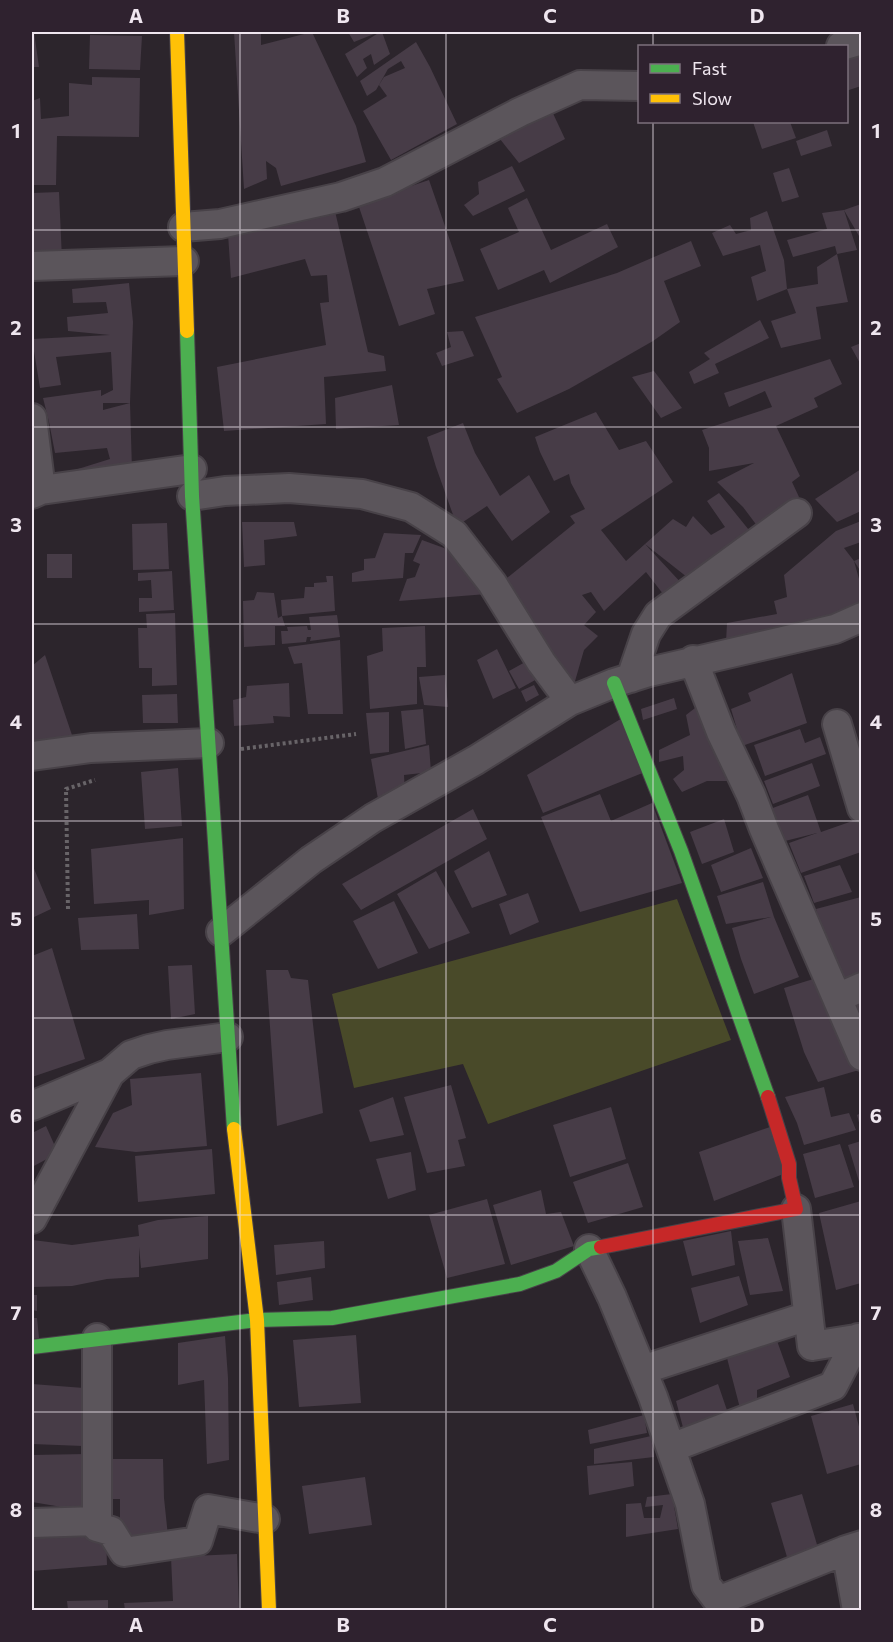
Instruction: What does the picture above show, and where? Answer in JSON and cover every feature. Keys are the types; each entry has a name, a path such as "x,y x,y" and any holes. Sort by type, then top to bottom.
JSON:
{"street":[{"path":"177,32 192,496 232,1108 257,1320 269,1611"},
{"path":"844,45 861,40"},
{"path":"183,227 231,221 341,196 385,182 520,112 580,85 638,86"},
{"path":"32,266 184,261"},
{"path":"32,418 36,492 192,468"},
{"path":"192,496 225,490 288,488 362,494 411,507 454,534 492,583 542,662 570,701"},
{"path":"797,513 658,615 623,680 712,941 765,1086 789,1164 812,1346 860,1338"},
{"path":"221,932 310,860 373,818 476,760 570,701 623,680 693,660 835,629 861,617"},
{"path":"693,660 721,732 751,795 764,829 849,993 861,1056"},
{"path":"837,724 861,808"},
{"path":"32,756 91,748 209,743"},
{"path":"32,1106 110,1073 131,1055 166,1045 228,1037"},
{"path":"32,1220 110,1073"},
{"path":"32,1347 257,1320 332,1318 520,1284 556,1271 589,1249 796,1209"},
{"path":"589,1249 612,1297 671,1448 690,1504 706,1585 722,1606 854,1548 857,1611"},
{"path":"642,1370 808,1316"},
{"path":"97,1338 97,1527 111,1531 124,1552 198,1541 208,1509 265,1519"},
{"path":"671,1448 833,1386 860,1338"},
{"path":"32,1523 97,1521"}],"path":[{"path":"238,749 356,734"},
{"path":"68,909 66,789 97,780"}],"green space":[{"path":"677,899 731,1040 488,1124 463,1064 354,1088 332,994"}],"building":[{"path":"32,32 34,32 39,67 32,67"},
{"path":"234,32 261,32 261,45 312,32 356,126 366,162 281,186 276,168 266,161 267,179 244,189"},
{"path":"348,32 379,32 354,42"},
{"path":"382,32 390,54 374,65 371,54 363,59 367,68 357,77 345,54"},
{"path":"90,35 142,36 140,70 89,69"},
{"path":"416,42 457,124 391,160 363,111 387,96 379,85 384,77 405,68 401,61 388,69 376,90 367,96 360,81"},
{"path":"859,52 861,86 848,90 848,55"},
{"path":"92,77 140,78 139,137 57,136 56,185 32,185 32,101 40,98 41,119 69,116 69,83 92,85"},
{"path":"550,107 565,139 519,163 500,139"},
{"path":"753,123 790,123 796,138 762,149"},
{"path":"827,130 832,146 801,156 796,141"},
{"path":"512,166 525,191 473,216 464,205 479,194 478,182"},
{"path":"789,168 799,197 782,202 773,173"},
{"path":"429,180 464,281 427,289 435,314 399,326 358,204"},
{"path":"59,192 62,259 32,260 32,193"},
{"path":"527,198 551,250 607,224 618,247 550,283 544,270 498,290 480,249 519,232 508,208"},
{"path":"861,204 861,235 859,236 844,210"},
{"path":"334,207 368,352 384,356 386,371 324,377 326,424 224,431 217,367 326,345 320,303 329,302 327,275 311,276 305,259 231,278 228,234"},
{"path":"844,210 857,250 837,254 835,246 793,257 787,240 827,229 822,213"},
{"path":"767,211 784,260 787,289 757,301 751,277 766,271 760,245 723,256 712,233 730,225 736,234 751,230 750,218"},
{"path":"691,241 701,266 664,281 680,322 653,341 569,389 517,413 497,379 502,377 475,317 617,273"},
{"path":"837,254 848,302 816,307 821,339 781,348 771,321 796,313 787,289 818,284 817,267"},
{"path":"129,283 133,322 130,403 132,470 65,473 110,459 107,448 55,453 43,398 101,390 101,396 113,390 111,352 56,357 61,385 40,388 32,339 110,335 68,331 67,317 108,313 106,302 73,303 72,289","holes":["103,403 130,403 103,410"]},
{"path":"760,320 769,338 715,364 719,373 694,384 689,372 710,359 704,353"},
{"path":"463,331 474,356 442,366 436,353 451,347 447,332"},
{"path":"861,343 861,365 851,347"},
{"path":"830,359 842,384 814,398 818,407 776,426 800,476 792,482 799,497 758,527 743,507 717,482 754,463 709,471 709,448 702,430 772,407 765,391 729,407 724,393"},
{"path":"654,371 682,408 661,418 632,377"},
{"path":"392,385 399,425 336,429 335,398"},
{"path":"596,412 619,450 646,441 673,482 601,530 626,561 645,544 684,586 667,599 646,572 604,611 591,592 582,595 596,612 584,625 598,636 584,650 571,695 502,582 575,523 570,516 585,509 571,483 569,474 554,481 535,437"},
{"path":"463,423 475,453 500,496 529,475 550,512 512,541 487,506 457,526 427,437"},
{"path":"861,469 861,511 837,522 815,499"},
{"path":"719,493 753,535 711,557 715,562 692,581 645,544 673,519 686,527 693,516 711,535 725,527 707,501"},
{"path":"861,521 861,542 844,548 854,561 861,586 861,609 726,642 727,623 777,614 774,601 787,597 784,575 836,531"},
{"path":"242,522 294,522 297,536 264,540 265,565 244,567"},
{"path":"167,523 169,569 133,570 132,524"},
{"path":"384,533 421,535 413,553 405,553 403,578 352,582 352,573 364,570 364,559 375,558"},
{"path":"422,540 455,552 487,594 399,601 407,579 415,577 420,564 413,561"},
{"path":"47,554 72,554 72,578 47,578"},
{"path":"861,558 861,572 854,561"},
{"path":"172,571 174,610 139,612 139,598 152,598 151,580 138,581 138,573"},
{"path":"326,576 333,576 335,611 282,616 281,600 304,598 305,587 314,587 314,583 327,582"},
{"path":"257,592 274,593 278,618 282,616 285,626 275,626 275,645 244,647 243,601 254,600"},
{"path":"175,613 177,685 152,686 152,668 139,668 138,628 147,628 146,614"},
{"path":"337,615 340,637 310,641 311,637 307,637 306,642 282,644 281,631 288,631 287,627 307,626 308,630 311,630 309,617"},
{"path":"425,626 426,667 417,667 417,704 370,709 367,656 383,651 382,628"},
{"path":"340,640 343,714 308,714 302,663 294,664 288,647"},
{"path":"497,649 516,688 493,699 477,660"},
{"path":"45,655 74,741 32,748 32,666"},
{"path":"527,661 537,679 519,689 509,671"},
{"path":"792,673 807,723 742,746 731,709 751,701 748,693"},
{"path":"445,675 448,707 424,705 419,677"},
{"path":"289,683 290,717 273,716 274,723 234,726 233,700 246,697 247,686"},
{"path":"534,685 539,695 526,702 521,691"},
{"path":"177,694 178,723 143,723 142,695"},
{"path":"674,698 677,709 643,720 641,709"},
{"path":"708,698 737,781 707,781 682,792 673,779 684,770 683,756 659,762 659,750 690,735 686,715"},
{"path":"423,709 426,744 405,749 401,711"},
{"path":"389,712 389,752 370,754 366,713"},
{"path":"624,717 645,772 543,813 527,775"},
{"path":"800,729 805,743 820,737 826,754 765,776 754,745"},
{"path":"429,745 431,772 404,775 405,793 378,799 371,759"},
{"path":"812,763 820,786 773,804 764,781"},
{"path":"178,768 182,826 145,829 141,772"},
{"path":"600,794 611,821 652,803 682,883 580,912 541,817"},
{"path":"808,795 821,832 861,818 861,852 801,873 789,843 817,833 785,841 770,809"},
{"path":"473,809 487,839 361,910 342,884"},
{"path":"724,819 734,852 702,864 690,832"},
{"path":"183,838 184,909 149,915 149,900 94,904 91,849"},
{"path":"751,848 763,878 721,892 711,865"},
{"path":"489,851 507,895 472,908 454,871"},
{"path":"32,864 51,909 32,918"},
{"path":"840,865 852,892 814,903 804,876"},
{"path":"436,871 470,933 429,949 397,894"},
{"path":"763,882 774,917 799,977 754,994 732,928 771,917 726,924 717,896"},
{"path":"528,893 539,922 510,935 499,904"},
{"path":"861,897 861,975 842,982 825,941 816,909"},
{"path":"394,901 418,953 378,969 353,921"},
{"path":"137,914 139,949 81,950 78,918"},
{"path":"52,948 85,1059 32,1077 32,956"},
{"path":"192,965 195,1014 171,1019 168,966"},
{"path":"266,970 288,970 291,978 308,980 323,1113 277,1126"},
{"path":"820,977 859,1070 818,1082 804,1052 784,988"},
{"path":"861,1004 861,1018 856,1006"},
{"path":"201,1073 207,1146 136,1152 95,1147 113,1113 132,1105 130,1079"},
{"path":"451,1085 466,1138 458,1140 465,1166 427,1173 404,1097"},
{"path":"824,1087 831,1117 849,1113 856,1130 804,1145 785,1097"},
{"path":"393,1097 404,1135 370,1142 359,1110"},
{"path":"611,1107 626,1159 570,1177 553,1125"},
{"path":"861,1113 861,1130 857,1115"},
{"path":"46,1126 58,1153 32,1167 32,1133"},
{"path":"770,1127 786,1173 714,1201 699,1152"},
{"path":"861,1141 861,1188 848,1145"},
{"path":"840,1144 854,1187 815,1198 803,1154"},
{"path":"212,1149 215,1194 138,1202 135,1156"},
{"path":"411,1152 416,1190 388,1199 376,1159"},
{"path":"628,1163 643,1207 588,1223 573,1182"},
{"path":"541,1190 546,1214 561,1212 574,1246 511,1265 493,1205"},
{"path":"487,1199 505,1264 447,1278 429,1215"},
{"path":"861,1201 861,1283 836,1290 819,1213"},
{"path":"208,1216 208,1259 141,1268 139,1247 139,1277 107,1279 72,1286 32,1287 33,1240 72,1245 139,1236 138,1225 158,1220"},
{"path":"731,1231 735,1265 692,1276 683,1241"},
{"path":"768,1238 783,1291 750,1295 738,1241"},
{"path":"324,1241 325,1268 276,1275 274,1245"},
{"path":"739,1276 748,1305 700,1323 691,1288"},
{"path":"311,1277 313,1300 279,1305 277,1282"},
{"path":"32,1295 37,1295 37,1311 32,1310"},
{"path":"32,1318 37,1318 39,1338 32,1339"},
{"path":"356,1335 361,1403 299,1407 293,1340"},
{"path":"225,1336 229,1460 207,1464 204,1380 178,1385 178,1343"},
{"path":"776,1338 790,1377 757,1390 757,1412 742,1416 727,1358"},
{"path":"32,1384 84,1388 83,1446 32,1444"},
{"path":"718,1384 730,1419 685,1435 676,1401"},
{"path":"853,1404 861,1434 861,1464 827,1474 811,1416"},
{"path":"644,1415 647,1433 590,1444 588,1430"},
{"path":"651,1436 654,1457 594,1464 594,1449"},
{"path":"86,1454 86,1511 32,1502 32,1455"},
{"path":"102,1459 163,1459 168,1536 120,1539 120,1499 109,1499"},
{"path":"632,1462 634,1486 589,1495 587,1466"},
{"path":"365,1477 372,1525 309,1534 302,1486"},
{"path":"672,1494 678,1529 626,1537 626,1504 641,1503 644,1518 660,1518 663,1505 645,1507 647,1497"},
{"path":"802,1494 818,1548 787,1557 771,1503"},
{"path":"106,1535 107,1565 32,1571 32,1538"},
{"path":"237,1554 239,1610 125,1610 124,1603 173,1601 171,1557"},
{"path":"108,1600 108,1610 68,1610 67,1601"}],"traffic: fast":[{"path":"187,331 192,496 234,1129"},
{"path":"614,683 681,851 768,1097"},
{"path":"32,1347 257,1320 332,1318 520,1284 556,1271 589,1249 601,1247"}],"traffic: slow":[{"path":"177,32 187,331"},
{"path":"234,1129 257,1320 269,1610"}],"traffic: jam":[{"path":"601,1247 796,1209 789,1178 789,1164 768,1097"}]}
